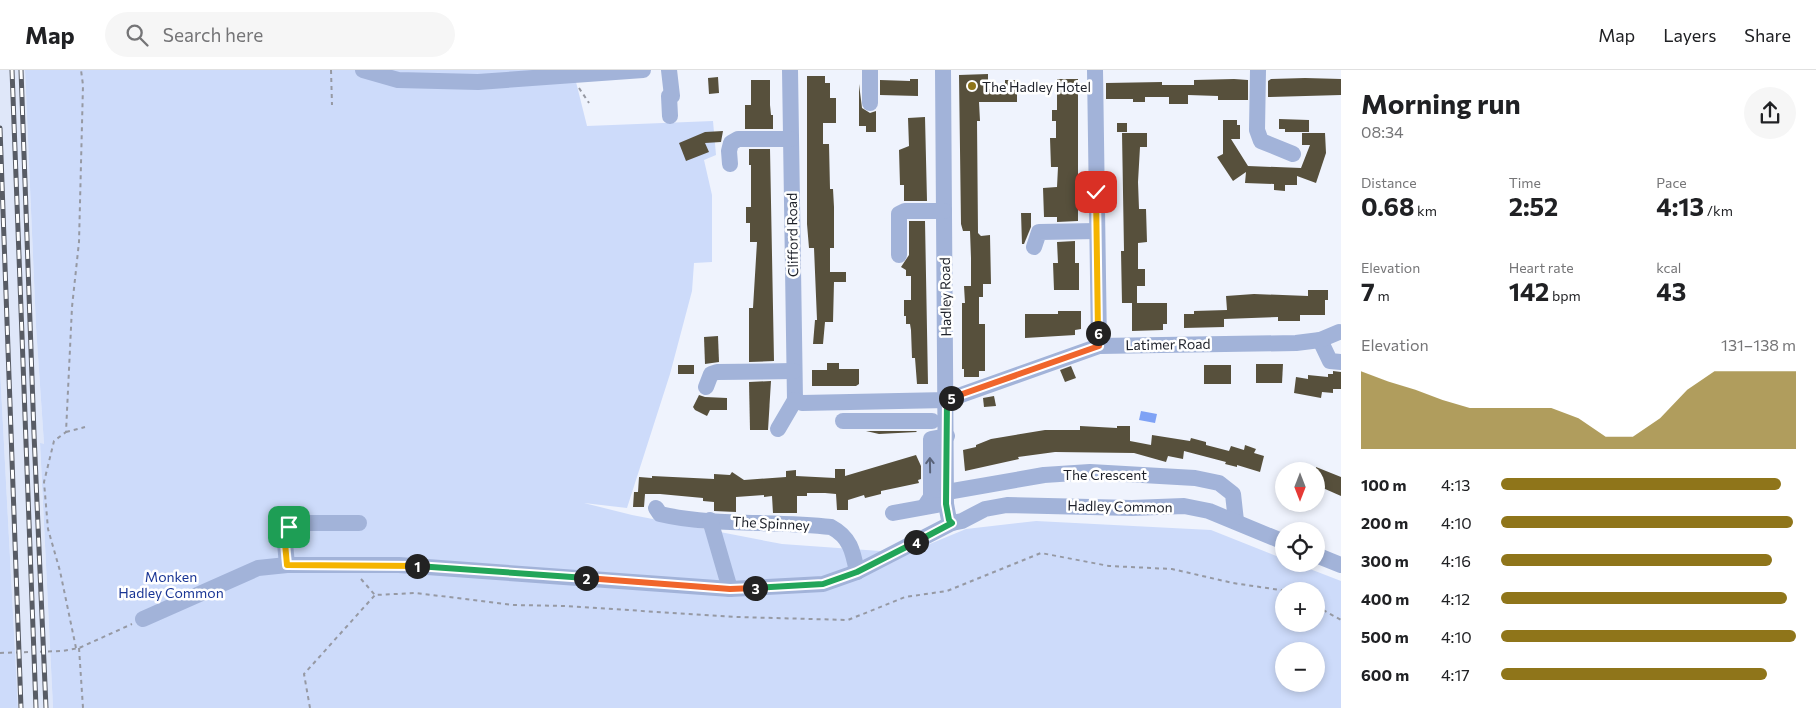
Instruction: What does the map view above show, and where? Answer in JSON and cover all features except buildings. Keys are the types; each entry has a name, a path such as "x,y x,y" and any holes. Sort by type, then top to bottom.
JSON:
{"street":[{"path":"363,70 398,80 478,82 643,70"},
{"path":"669,70 672,96 669,96 670,116"},
{"name":"Clifford Road","path":"790,70 795,400"},
{"path":"870,70 870,103"},
{"name":"Hadley Road","path":"942,70 947,400 946,498 949,520 952,523"},
{"path":"1094,70 1099,346"},
{"path":"1258,70 1256,145 1293,154"},
{"path":"730,164 729,151 731,143 738,139 791,139"},
{"path":"899,254 899,214 904,211 944,211"},
{"path":"1034,247 1039,232 1096,232"},
{"name":"Latimer Road","path":"795,400 802,403 947,400 1099,346 1296,343 1320,340 1340,330"},
{"path":"1320,340 1330,361 1341,362"},
{"path":"706,387 712,374 717,372 794,371"},
{"path":"778,429 795,400"},
{"path":"888,401 889,420"},
{"path":"843,421 932,421"},
{"path":"925,506 931,497 931,439 947,436"},
{"name":"The Crescent","path":"893,513 925,506 946,498 1044,475 1090,472 1195,478 1219,484 1233,494 1236,521"},
{"name":"Hadley Common","path":"143,619 258,568 287,565 399,565 730,589 823,584 857,572 952,523 996,506 1026,504 1123,508 1184,506 1209,511 1275,538"},
{"name":"The Spinney","path":"656,508 660,514 669,516 831,527 844,534 853,554 857,572"},
{"name":"The Spinney","path":"710,520 730,589"},
{"path":"287,565 284,532 289,527 298,523 358,523"},
{"path":"1325,559 1341,565"}],"path":[{"path":"66,432 72,307 79,242 81,70"},
{"path":"331,70 332,105"},
{"path":"83,708 77,648 60,571 48,529 44,482 54,442 66,432 85,426"},
{"path":"310,708 304,674 375,595"},
{"path":"1325,611 1341,620"},
{"path":"0,653 63,651 77,648 143,619"}],"shaded area":[{"path":"0,70 25,70 36,327 44,444 40,444 53,708 18,708 0,369"}],"green space":[{"name":"Monken Hadley Common","path":"25,70 573,70 587,126 713,121 716,155 704,160 712,195 712,262 694,263 692,291 670,374 627,508 584,503 632,515 782,544 908,553 966,529 1036,521 1211,530 1275,555 1275,572 1318,572 1341,581 1341,708 53,708 40,443 44,444 36,327"},
{"path":"0,369 18,708 0,708"}],"water":[{"path":"1141,411 1157,414 1155,423 1139,420"}],"railway":[{"path":"12,70 36,708"},
{"path":"21,70 46,708"},
{"path":"0,128 21,708"}],"place":[{"name":"The Hadley Hotel","path":"972,86"}],"route":[{"path":"289,527 284,532 287,565 399,565 730,589 823,584 857,572 952,523 949,520 946,504 947,400 1099,346 1096,192"}]}
